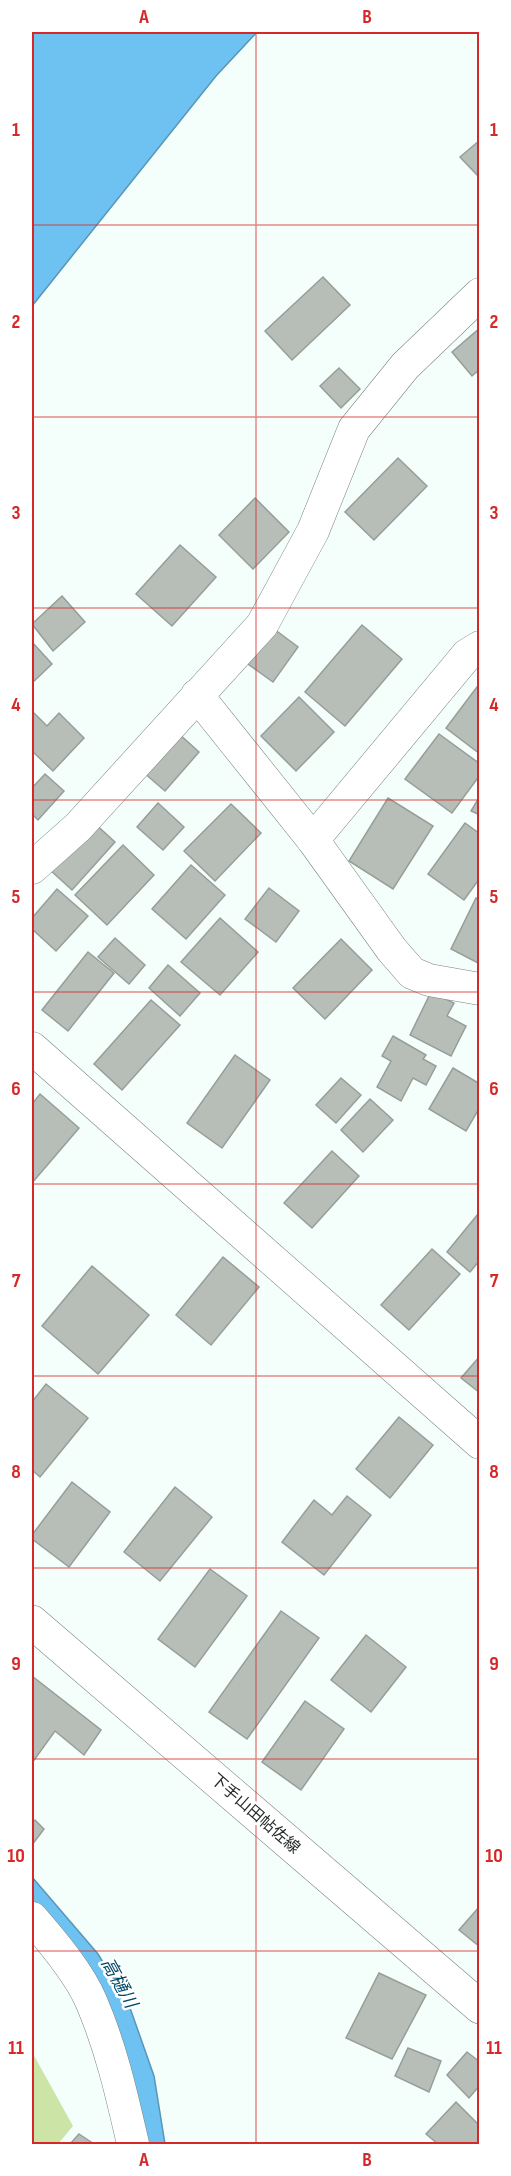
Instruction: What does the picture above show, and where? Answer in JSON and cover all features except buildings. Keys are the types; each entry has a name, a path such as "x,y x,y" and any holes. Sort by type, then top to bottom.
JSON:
{"main road":[{"name":"下手山田帖佐線","path":"32,1623 480,2007"}],"street":[{"path":"32,868 78,826 262,625 313,531 354,429 405,366 480,294"},
{"path":"313,840 467,655 480,647"},
{"path":"197,695 313,840 392,950 412,973 429,980 480,988"},
{"path":"32,1048 480,1443"},
{"path":"32,1918 51,1939 90,2000 119,2083 132,2145"}],"green space":[{"path":"32,2052 73,2126 58,2144 32,2144"}],"water":[{"path":"32,32 257,32 216,76 32,306"},
{"name":"高樋川","path":"32,1877 98,1954 129,2005 154,2076 165,2144 144,2144 56,1930 32,1902"}]}
